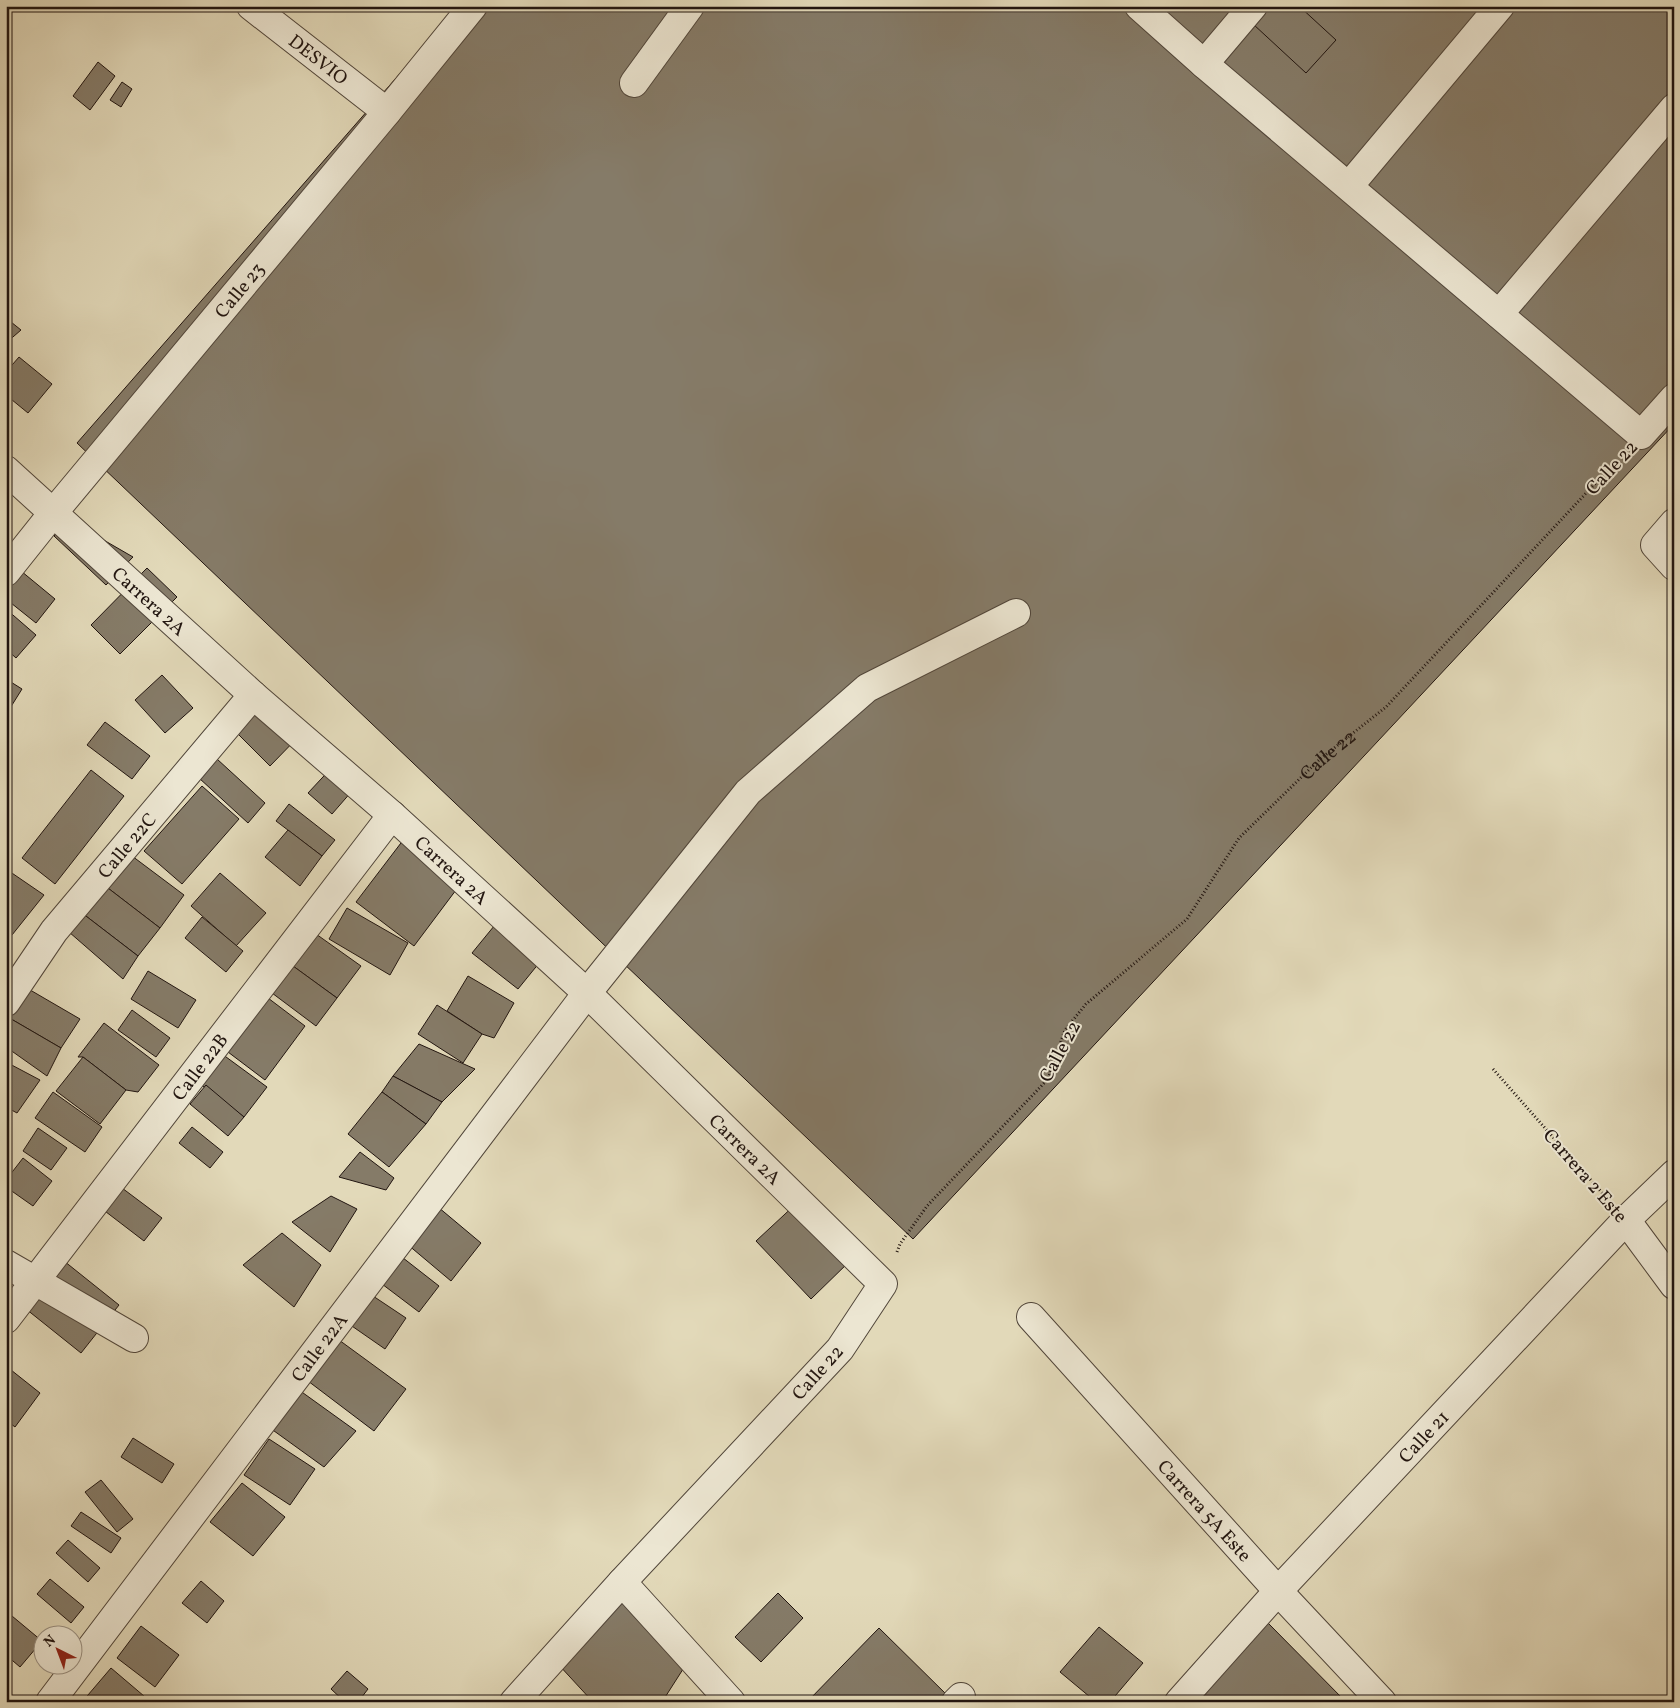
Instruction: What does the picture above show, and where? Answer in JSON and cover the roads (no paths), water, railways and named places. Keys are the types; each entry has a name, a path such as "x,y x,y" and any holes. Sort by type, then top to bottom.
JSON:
{"street":[{"name":"DESVIO","path":"251,6 387,112"},
{"name":"Calle 23","path":"6,572 473,6"},
{"path":"634,83 690,6"},
{"path":"1139,6 1204,64 1641,435 1674,398"},
{"path":"1204,64 1253,6"},
{"path":"1349,186 1500,6"},
{"path":"1499,314 1674,108"},
{"name":"Carrera 2A","path":"6,470 253,695 392,815 587,992 883,1284"},
{"path":"1674,523 1655,544 1674,566"},
{"name":"Calle 22A","path":"50,1702 587,992 748,792 867,688 1016,613"},
{"name":"Calle 22C","path":"6,1002 54,931 253,695"},
{"name":"Calle 22B","path":"6,1319 392,815"},
{"name":"Calle 21","path":"1179,1702 1278,1591 1626,1220 1674,1174"},
{"name":"Carrera 2 Este","path":"1626,1220 1674,1285"},
{"path":"6,1264 134,1338"},
{"name":"Calle 22","path":"514,1702 622,1582 840,1350 883,1284"},
{"name":"Carrera 5A Este","path":"1031,1317 1278,1591 1382,1702"},
{"path":"622,1582 731,1702"}]}
